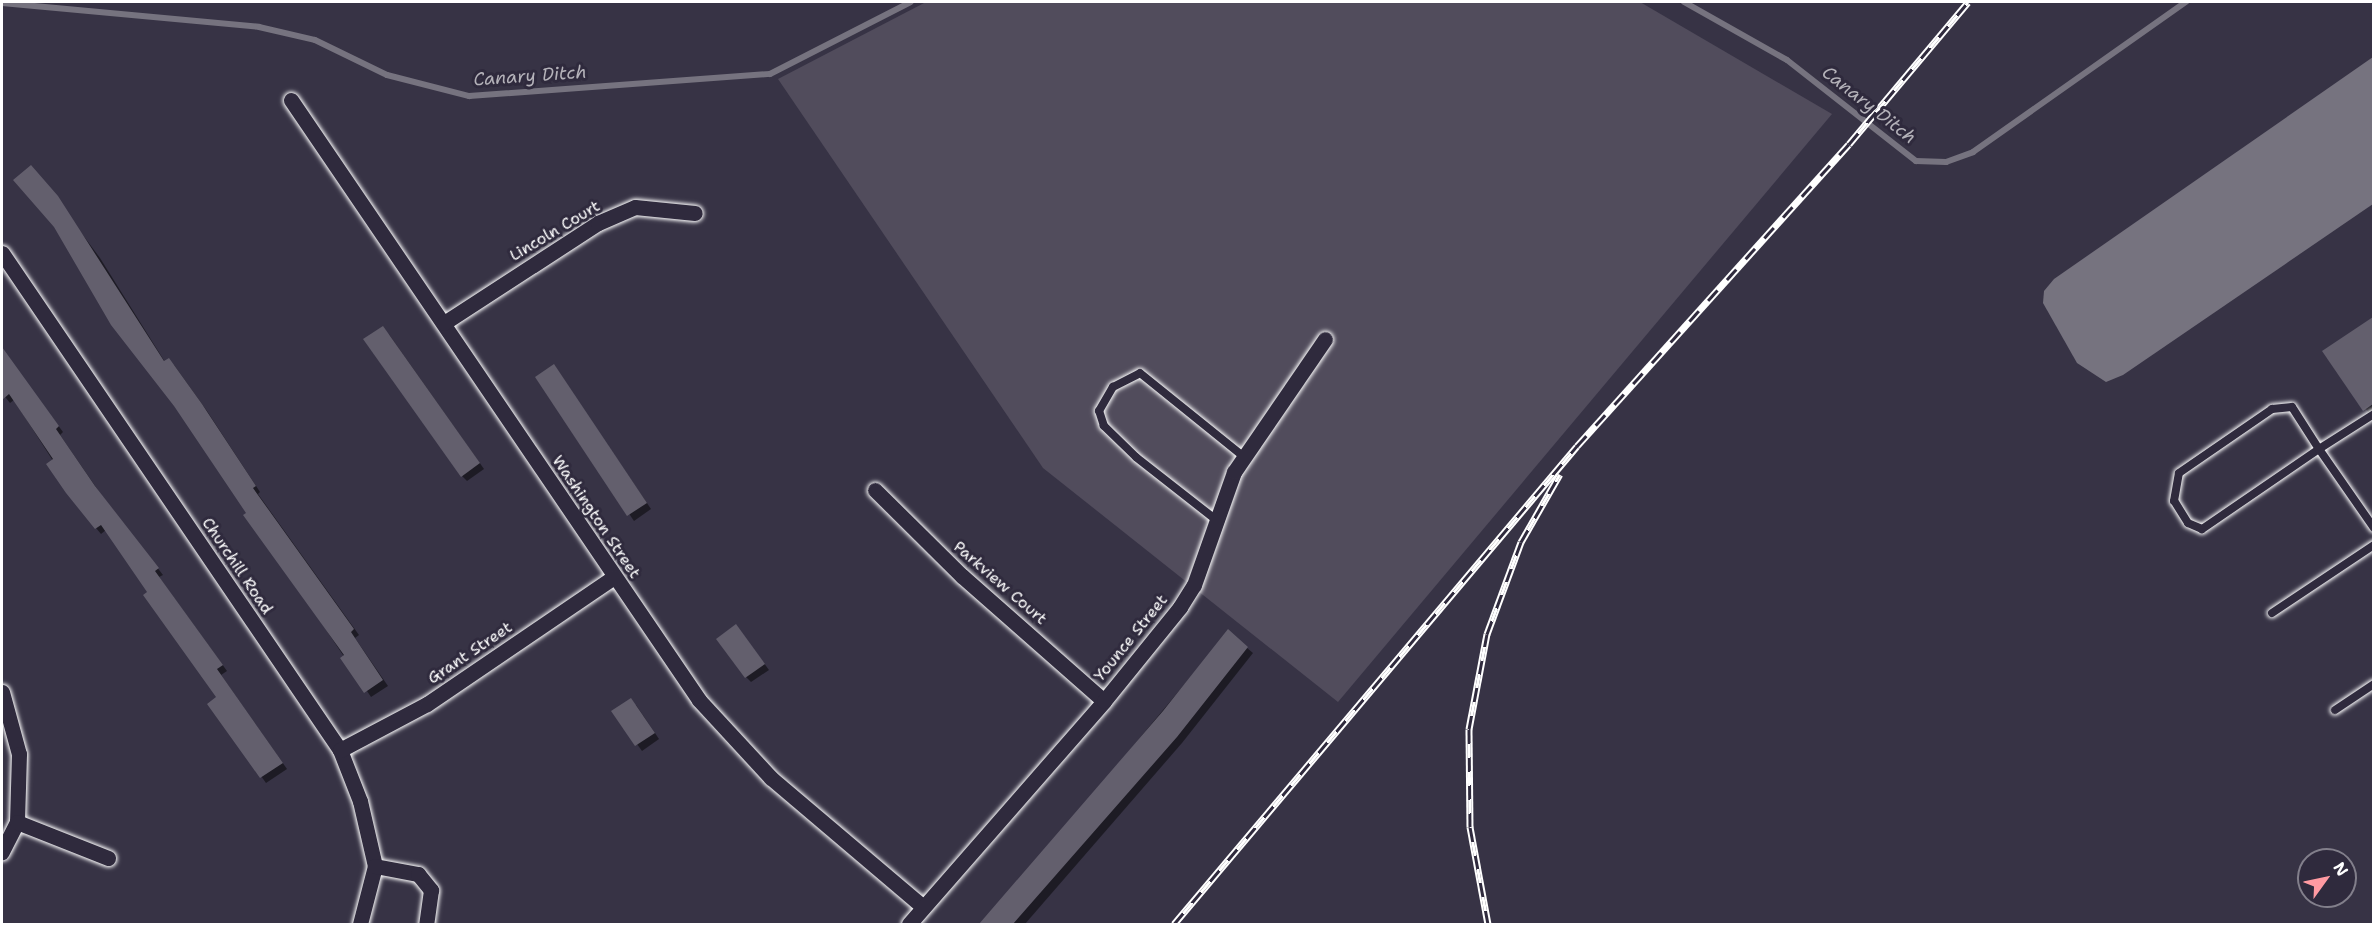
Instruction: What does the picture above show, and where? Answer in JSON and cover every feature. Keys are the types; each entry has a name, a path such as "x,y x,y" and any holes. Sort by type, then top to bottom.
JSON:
{"street":[{"name":"Washington Street","path":"291,100 668,657 731,738 804,807 923,907"},
{"name":"Lincoln Court","path":"444,323 598,223 635,207 696,213"},
{"name":"Churchill Road","path":"2,253 340,750 360,801 375,866 360,924"},
{"name":"Younce Street","path":"909,924 1104,701 1194,585 1215,519 1244,457 1325,339"},
{"name":"Parkview Court","path":"876,490 962,576 1104,701"},
{"name":"Grant Street","path":"340,750 427,704 614,577"},
{"path":"2,692 19,754 17,822 2,852"},
{"path":"17,822 108,858"},
{"path":"375,866 418,874 431,890 426,924"}],"lane":[{"path":"1215,519 1136,457 1104,426 1099,411 1113,387 1140,374 1244,457"},
{"path":"2373,414 2319,449 2202,529 2188,523 2174,501 2179,472 2272,409 2292,407 2319,449 2373,528"},
{"path":"2272,613 2373,544"},
{"path":"2335,710 2373,684"}],"shaded area":[{"path":"926,2 1640,2 1832,114 1338,702 1043,468 778,79"},
{"path":"2373,57 2373,204 2123,375 2106,382 2077,363 2043,303 2044,291 2054,279"}],"building":[{"path":"31,165 58,196 164,361 169,358 202,404 256,486 253,488 354,629 351,632 383,680 364,693 340,658 344,655 243,515 246,513 174,406 111,325 54,227 13,180"},
{"path":"2373,317 2373,404 2363,411 2322,351"},
{"path":"383,326 480,463 461,477 363,339"},
{"path":"2,347 59,426 56,429 95,486 159,568 155,571 223,665 217,669 283,763 260,778 207,704 216,697 143,595 147,592 101,525 95,529 66,493 46,464 53,459 9,394 2,400"},
{"path":"554,364 647,503 627,516 535,377"},
{"path":"736,624 765,664 745,678 716,639"},
{"path":"1228,629 1248,647 1177,737 1013,924 979,924 1163,711"},
{"path":"631,698 655,733 635,746 611,711"}],"waterway":[{"name":"Canary Ditch","path":"2,3 259,27 315,40 387,75 469,96 770,74 911,2"},
{"name":"Canary Ditch","path":"1684,2 1787,60 1916,161 1946,162 1973,152 2186,2"}],"railway":[{"path":"1174,924 1577,446 1849,144 1968,2"},
{"path":"1488,924 1470,827 1469,729 1487,634 1521,542 1560,474"}]}
